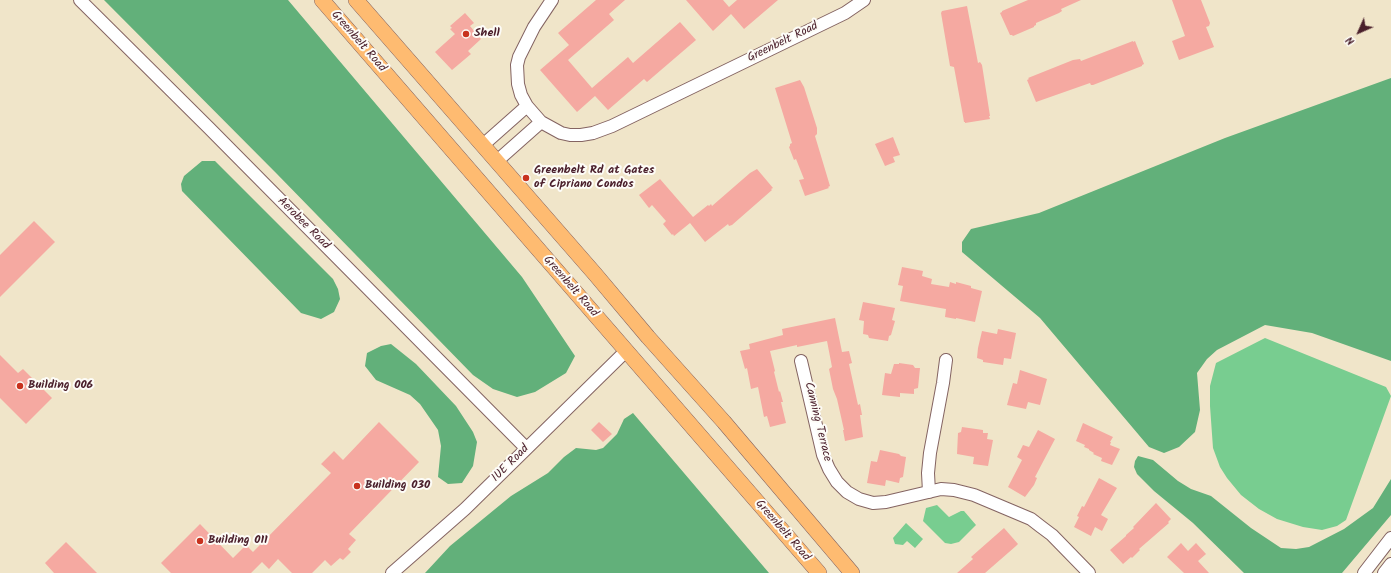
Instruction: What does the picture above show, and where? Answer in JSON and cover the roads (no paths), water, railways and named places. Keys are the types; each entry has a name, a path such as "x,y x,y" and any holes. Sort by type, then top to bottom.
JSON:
{"main road":[{"name":"Greenbelt Road","path":"322,0 819,573"},
{"path":"356,0 648,337 724,422 852,573"}],"street":[{"name":"Aerobee Road","path":"80,0 526,448"},
{"name":"Greenbelt Road","path":"552,0 524,46 517,65 518,84 521,95 527,106 541,122 555,130 570,135 581,136 612,126 845,13 864,0"},
{"path":"483,145 527,106"},
{"path":"497,162 541,122"},
{"name":"IUE Road","path":"392,573 465,509 626,351"},
{"path":"929,492 928,473 930,453 946,360"},
{"name":"Canning Terrace","path":"801,361 823,455 838,482 847,492 859,499 874,503 886,502 941,489 954,490 974,495 1031,520 1052,535 1089,573"},
{"path":"1364,573 1391,538"},
{"path":"1384,573 1391,564"}],"place":[{"name":"Shell","path":"466,34"},
{"name":"Greenbelt Rd at Gates of Cipriano Condos","path":"526,178"},
{"name":"Building 006","path":"20,386"},
{"name":"Building 030","path":"357,486"},
{"name":"Building 011","path":"200,541"}]}
